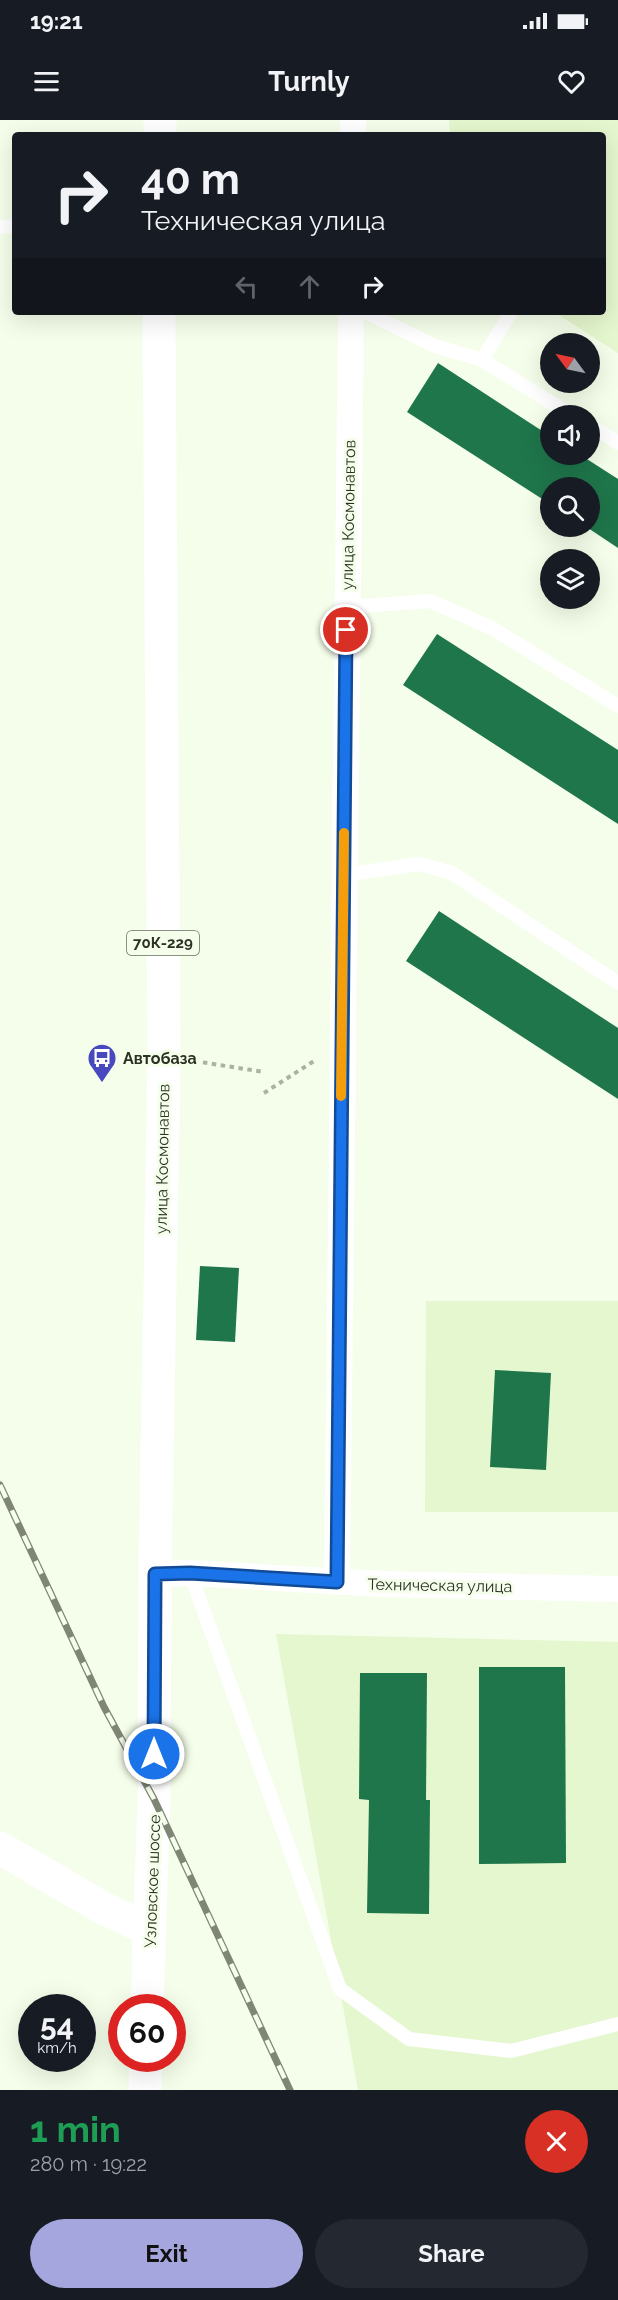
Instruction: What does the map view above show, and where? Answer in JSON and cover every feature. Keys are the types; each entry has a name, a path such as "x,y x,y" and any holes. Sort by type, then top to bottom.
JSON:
{"main road":[{"name":"улица Космонавтов","path":"155,1574 164,1056 159,315"},
{"name":"Узловское шоссе","path":"148,1994 154,1799 155,1574"},
{"path":"0,1848 103,1908 150,1930"},
{"path":"145,2090 146,2072"}],"street":[{"name":"улица Космонавтов","path":"337,1582 351,315"},
{"name":"Техническая улица","path":"155,1574 190,1573 337,1582 618,1589"}],"lane":[{"path":"371,315 435,346 482,360 555,405"},
{"path":"482,360 509,315"},
{"path":"600,431 618,443"},
{"path":"347,607 430,601 492,628 618,706"},
{"path":"343,875 419,864 452,873 618,983"},
{"path":"190,1573 340,1989 409,2039 511,2051 618,2024"}],"path":[{"path":"264,1093 342,1043"},
{"path":"164,1056 264,1072"}],"shaded area":[{"path":"449,120 618,120 618,353 600,341 600,333 587,333 559,315 606,315 606,132 450,132"},
{"path":"426,1301 618,1301 618,1512 425,1512"},
{"path":"276,1634 618,1642 618,2090 358,2090"}],"building":[{"path":"438,363 540,429 540,465 596,465 618,479 618,548 600,536 600,477 540,477 540,498 407,412"},
{"path":"437,634 618,750 618,824 403,685"},
{"path":"439,911 618,1028 618,1099 406,961"},
{"path":"200,1266 239,1268 235,1342 196,1340"},
{"path":"495,1370 551,1373 546,1470 490,1467"},
{"path":"479,1667 565,1667 566,1863 479,1864"},
{"path":"360,1673 427,1673 426,1800 430,1800 429,1914 367,1913 369,1800 359,1799"}],"railway":[{"path":"0,1485 104,1707 154,1799 290,2090"}],"slow traffic":[{"path":"341,1096 344,833"}],"place":[{"name":"Автобаза","path":"102,1084"}],"route":[{"path":"154,1754 155,1574 190,1573 337,1582 346,630"}]}
